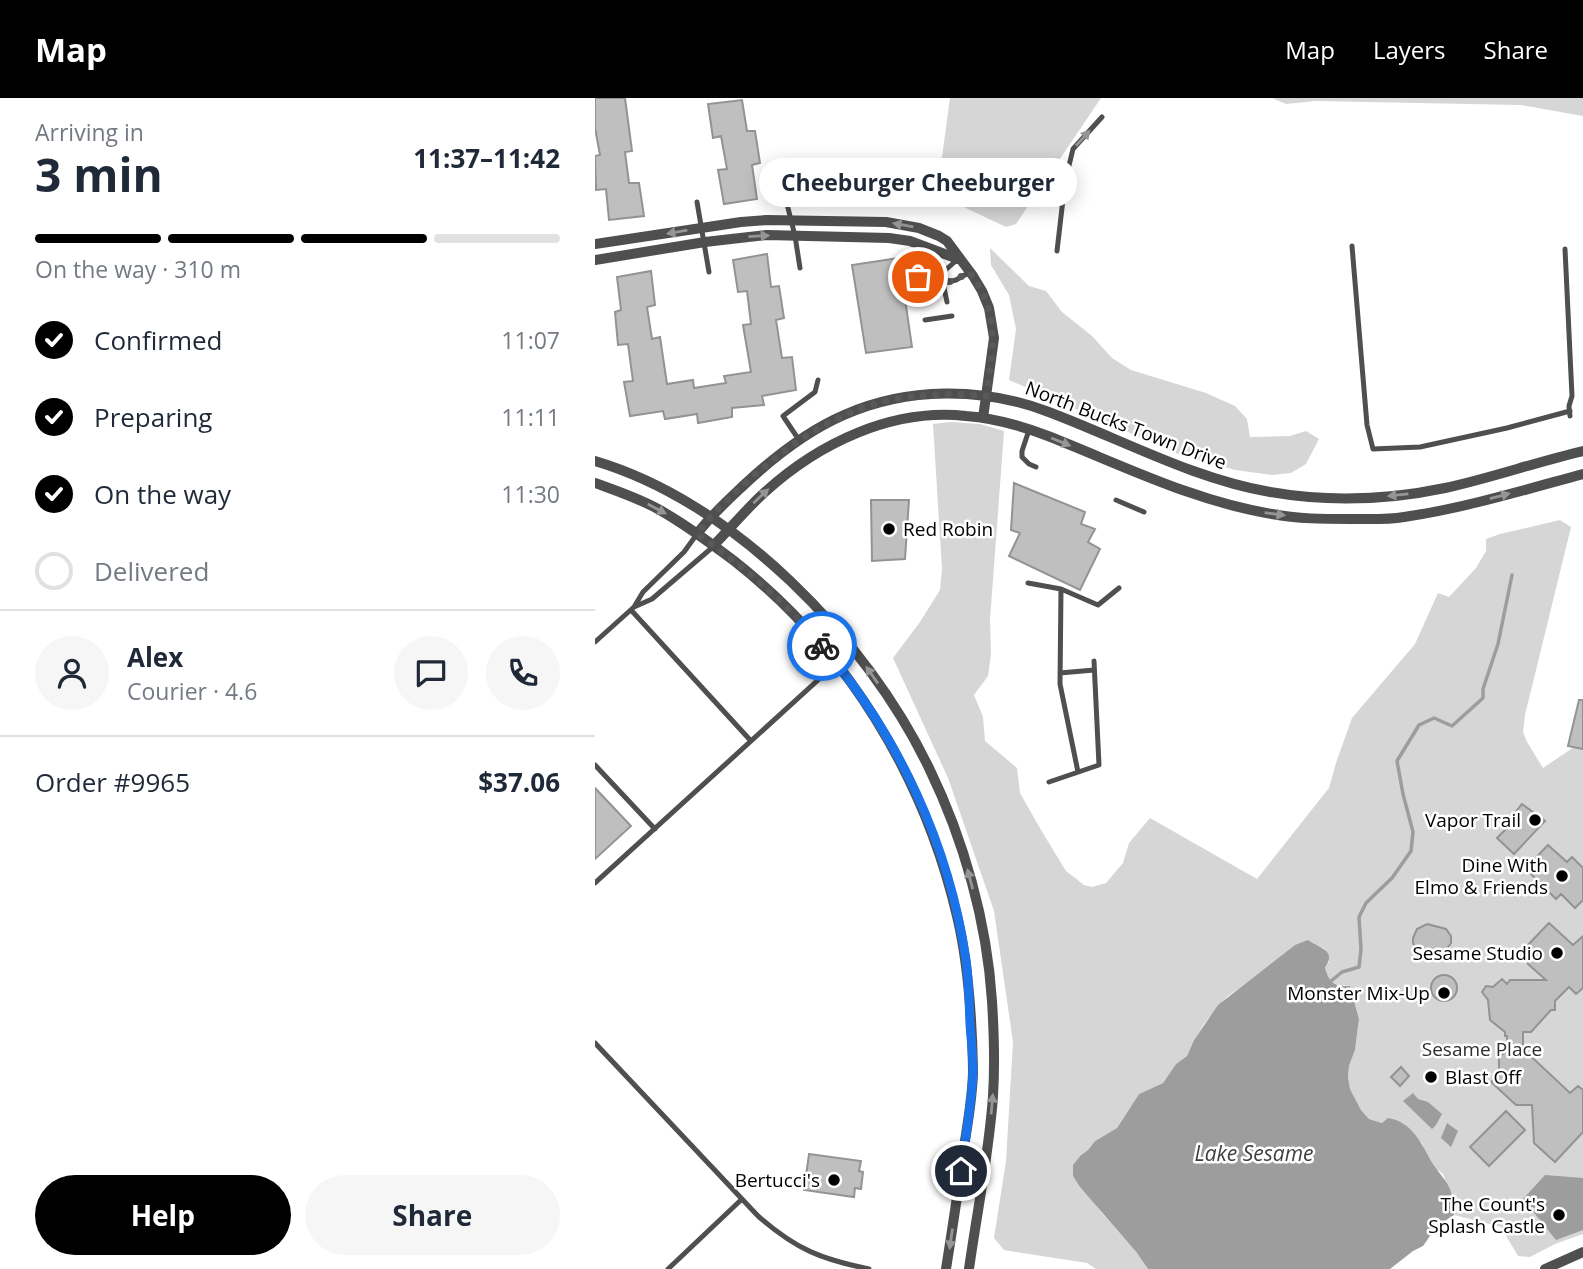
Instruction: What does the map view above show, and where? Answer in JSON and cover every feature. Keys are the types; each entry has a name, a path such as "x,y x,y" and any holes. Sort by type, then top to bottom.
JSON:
{"street":[{"path":"595,244 741,222 792,220 886,222 907,225 939,236 947,241 969,272 982,291 989,308 994,338 983,418"},
{"path":"595,260 742,237 795,236 911,241 958,259"},
{"name":"North Bucks Town Drive","path":"697,534 710,517 751,478 799,440 843,415 873,404 911,396 944,394 1007,399 1044,410 1222,481 1300,496 1349,498 1418,493 1583,451"},
{"name":"North Bucks Town Drive","path":"714,545 764,492 812,455 865,429 907,419 943,415 983,418 1029,430 1196,495 1235,507 1304,518 1404,517 1457,507 1583,474"},
{"path":"595,461 658,485 710,517 756,551 792,583 852,649 899,715 929,768 968,870 980,919 992,999 995,1055 991,1121 969,1269"},
{"path":"595,483 656,508 714,545 778,598 836,663 877,720 918,797 945,869 958,918 966,961 973,1069 947,1269"},
{"path":"1545,1269 1583,1252"}],"lane":[{"path":"1057,251 1065,182 1073,149 1102,117"},
{"path":"697,202 709,272"},
{"path":"787,204 800,268"},
{"path":"1352,246 1367,425 1373,449 1420,447 1570,414 1572,396 1565,248"},
{"path":"918,277 941,274 958,259"},
{"path":"944,283 969,272"},
{"path":"941,274 947,302"},
{"path":"925,320 953,316"},
{"path":"799,440 783,416 815,392 818,380"},
{"path":"1029,430 1022,457 1028,464 1036,467"},
{"path":"1116,500 1144,512"},
{"path":"595,642 632,608 643,592 684,552 697,534"},
{"path":"632,608 652,599 714,545"},
{"path":"1028,583 1061,589 1098,606 1119,588"},
{"path":"1061,589 1060,684 1078,772"},
{"path":"632,608 751,741"},
{"path":"595,883 852,649"},
{"path":"1049,782 1099,765 1094,661"},
{"path":"1060,673 1094,670"},
{"path":"595,765 655,829"},
{"path":"595,1043 758,1216 791,1242 824,1258 844,1266 869,1269"},
{"path":"668,1269 742,1199"}],"green space":[{"path":"950,98 1101,98 1016,224 1006,227 949,200 938,187"},
{"path":"1272,98 1583,98 1583,116 1521,105 1316,101 1286,104"},
{"path":"990,248 1029,286 1046,291 1062,312 1092,336 1112,358 1131,370 1206,393 1235,406 1247,419 1250,437 1290,436 1306,431 1319,439 1306,464 1291,473 1272,475 1235,470 1178,454 1009,380 1016,329 1009,295 991,265"},
{"name":"Sesame Place","path":"933,424 980,424 1004,431 990,620 991,654 988,676 974,695 983,717 985,741 1017,768 1020,793 1066,871 1084,885 1092,887 1106,883 1123,863 1129,843 1150,818 1257,879 1329,788 1352,718 1415,644 1438,593 1449,597 1476,568 1486,551 1486,539 1560,520 1571,527 1523,732 1543,768 1574,747 1570,740 1583,712 1583,1234 1530,1257 1518,1256 1501,1227 1454,1215 1451,1193 1443,1174 1435,1168 1421,1142 1369,1119 1361,1110 1350,1089 1348,1077 1359,1019 1350,986 1336,984 1331,980 1325,968 1329,962 1324,948 1295,945 1228,996 1204,1024 1187,1056 1176,1064 1163,1083 1139,1094 1117,1128 1095,1141 1081,1155 1073,1176 1148,1269 1096,1269 1087,1263 1004,1250 994,1238 1006,1161 1013,1042 994,911 948,778 893,658 940,590 942,569"}],"water":[{"name":"Lake Sesame","path":"1308,940 1328,953 1325,968 1331,981 1336,985 1350,986 1359,1019 1348,1077 1350,1089 1361,1110 1369,1119 1382,1123 1388,1118 1397,1120 1416,1135 1449,1188 1454,1215 1437,1226 1423,1246 1390,1269 1148,1269 1080,1187 1073,1176 1073,1165 1095,1141 1117,1128 1139,1094 1163,1083 1176,1064 1187,1056 1194,1040 1218,1005 1295,945"},
{"path":"1413,1093 1442,1114 1432,1129 1403,1101"},
{"path":"1447,1123 1458,1131 1451,1147 1441,1138"},
{"name":"The Count's Splash Castle","path":"1545,1175 1583,1178 1583,1230 1556,1240 1523,1199"}],"building":[{"path":"595,98 625,98 632,151 625,152 629,183 639,183 644,216 609,220 606,189 596,190 595,156 600,155 595,128"},
{"path":"742,100 747,131 755,131 760,163 752,165 757,199 724,204 718,170 727,169 721,136 713,138 708,104"},
{"path":"767,254 771,287 779,286 784,318 776,320 782,358 792,357 796,390 762,396 764,405 732,408 732,417 698,423 697,414 665,419 663,411 630,416 624,382 633,381 628,344 618,345 615,312 621,310 617,277 651,271 655,305 647,307 652,339 660,337 667,384 693,380 694,388 726,383 724,376 751,372 743,325 751,324 747,291 738,292 733,260"},
{"path":"899,258 912,347 866,353 852,265"},
{"path":"1014,483 1085,512 1081,524 1095,529 1088,542 1100,549 1080,590 1009,556 1020,533 1011,530"},
{"name":"Red Robin","path":"871,500 909,500 905,559 872,561"},
{"path":"1579,700 1583,700 1583,749 1568,746"},
{"path":"595,788 631,826 595,859"},
{"path":"1522,804 1545,821 1514,854 1497,838 1514,821 1511,818"},
{"name":"Dine With Elmo & Friends","path":"1548,845 1567,862 1572,857 1583,868 1583,900 1575,908 1561,894 1556,899 1527,870"},
{"path":"1549,923 1573,945 1583,936 1583,988 1576,994 1569,987 1555,1001 1555,1010 1551,1010 1531,1032 1523,1032 1523,1049 1570,1093 1578,1086 1583,1090 1583,1132 1555,1162 1534,1143 1532,1105 1516,1105 1491,1082 1499,1074 1499,1058 1507,1049 1507,1036 1490,1020 1488,1000 1482,992 1486,986 1493,987 1502,979 1507,984 1510,980 1546,980 1528,964 1525,948"},
{"path":"1427,924 1446,929 1451,936 1451,943 1446,950 1436,950 1436,954 1430,956 1418,952 1413,938 1417,929"},
{"name":"Monster Mix-Up","path":"1444,975 1453,979 1457,988 1453,997 1444,1001 1435,997 1431,988 1435,979"},
{"path":"1401,1067 1409,1076 1400,1086 1391,1077"},
{"path":"1506,1111 1525,1130 1489,1166 1470,1147"},
{"name":"Bertucci's","path":"809,1154 861,1161 861,1189 855,1188 854,1197 804,1190"}],"waterway":[{"path":"1331,981 1342,972 1359,967 1359,917 1366,903 1392,878 1411,851 1413,832 1397,761 1419,725 1434,718 1452,726 1483,698 1483,689 1498,644 1512,575"}],"way so far":[{"path":"822,646 778,598 697,534 710,517 751,478 804,437 843,415 873,404 911,396 986,396 994,338 989,308 982,291 969,272 944,283 941,274 918,277"}],"place":[{"name":"Cheeburger Cheeburger","path":"918,277"},
{"name":"Red Robin","path":"889,529"},
{"name":"Vapor Trail","path":"1535,820"},
{"name":"Dine With Elmo & Friends","path":"1562,876"},
{"name":"Sesame Studio","path":"1557,953"},
{"name":"Monster Mix-Up","path":"1444,993"},
{"name":"Blast Off","path":"1431,1077"},
{"name":"Bertucci's","path":"834,1180"},
{"name":"The Count's Splash Castle","path":"1559,1215"}],"route":[{"path":"822,646 869,708 898,756 928,820 958,918 966,961 973,1069 961,1171"}]}
